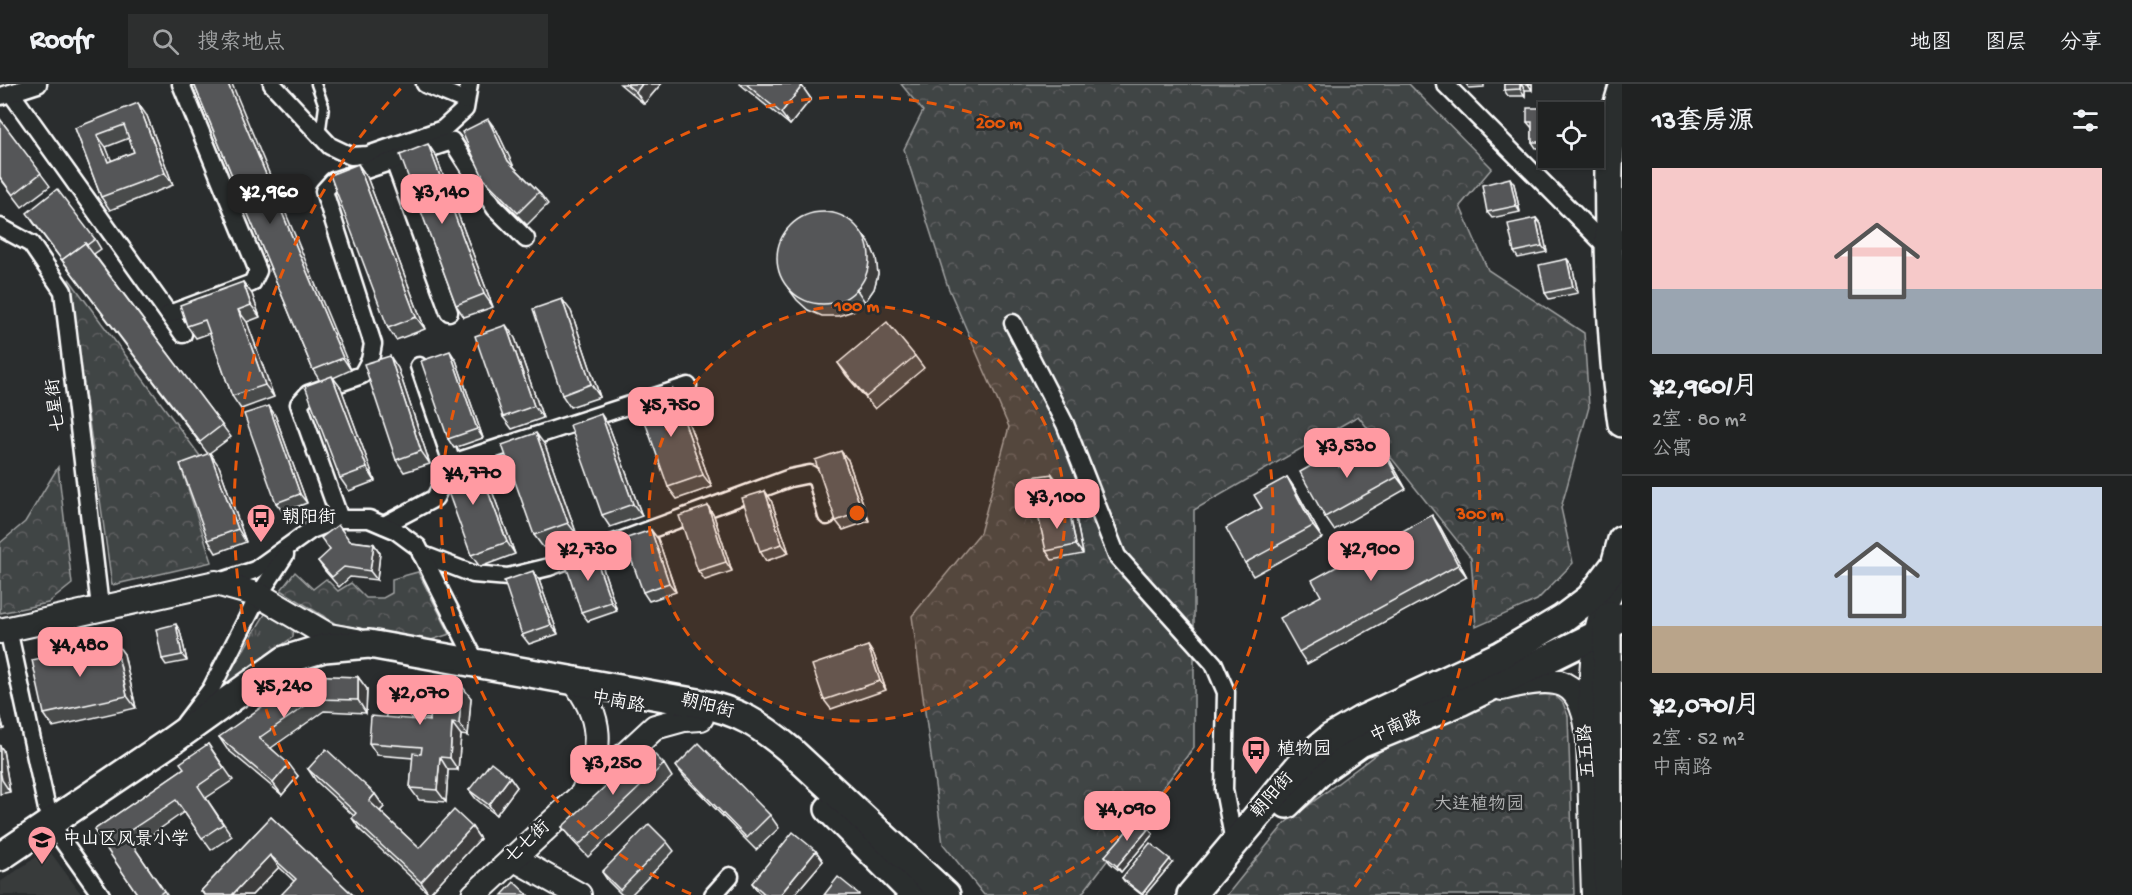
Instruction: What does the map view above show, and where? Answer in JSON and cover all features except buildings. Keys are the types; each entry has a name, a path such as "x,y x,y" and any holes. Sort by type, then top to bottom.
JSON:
{"main road":[{"path":"1622,90 1612,120 1608,170 1610,317 1622,423"},
{"path":"1501,655 1562,619 1590,598 1615,565 1622,540"},
{"path":"1589,740 1608,629 1621,576"},
{"path":"4,630 216,583 259,595 329,636 369,644"},
{"path":"1501,655 1590,627 1608,629 1621,647 1622,656"},
{"path":"1603,891 1608,629"},
{"name":"中南路","path":"1212,895 1287,804 1323,769 1360,743 1462,701 1608,629"},
{"name":"朝阳街","path":"0,857 170,742 285,660 324,648 369,644 476,662 580,688 718,707 746,717 764,728 790,750 946,895"},
{"name":"中南路","path":"369,644 389,658 580,688 744,731 915,895"},
{"name":"朝阳街","path":"1191,895 1306,758 1330,738 1361,720 1501,655"},
{"name":"五五路","path":"1462,701 1525,683 1551,680 1569,687 1580,699 1587,719 1603,891"},
{"path":"580,688 596,720 598,740 591,774 583,793"},
{"name":"七七街","path":"474,895 655,727 684,718 701,718"},
{"path":"513,858 579,895"}],"street":[{"path":"38,84 5,94 183,334"},
{"path":"169,314 252,283 258,271 181,84"},
{"path":"272,84 330,146 351,156 368,155 442,129 465,109 469,84"},
{"path":"425,84 466,101"},
{"path":"1444,84 1610,249"},
{"path":"340,519 299,404 308,394 362,375 370,360 373,344 324,190 333,181 452,141 495,208 526,239"},
{"path":"394,160 449,312"},
{"name":"七星街","path":"0,226 31,244 63,291 100,607"},
{"path":"1013,323 1065,424 1117,556 1214,664 1226,692 1224,790 1234,842"},
{"path":"384,525 435,498 452,463 419,366"},
{"path":"452,463 688,386"},
{"path":"422,554 473,574 508,577 549,567 790,478 810,474 817,480 827,516"},
{"path":"216,583 255,570 311,530 340,519 369,519 395,530 418,547 476,662"},
{"path":"170,742 211,689 259,595 291,546"},
{"path":"4,630 50,823 101,895"},
{"path":"713,895 730,876"}],"lane":[{"path":"316,84 324,106 320,136"}],"shaded area":[{"name":"中山区风景小学","path":"48,849 82,895 0,895 0,882"}],"green space":[{"path":"901,84 1409,84 1492,168 1460,206 1488,270 1584,333 1589,407 1561,508 1573,563 1537,600 1476,627 1471,558 1358,416 1194,510 1194,747 1081,895 984,895 943,844 912,616 980,533 1009,427 948,287 904,149 923,111"},
{"path":"69,279 203,460 182,470 212,562 112,585"},
{"path":"58,467 72,584 48,603 0,613 0,543 25,522"},
{"path":"295,572 313,589 326,579 338,591 351,583 366,598 383,598 392,593 392,579 418,572 450,634 428,641 336,624 281,590"},
{"path":"268,609 294,626 293,637 220,689"},
{"name":"大连植物园","path":"1515,691 1551,691 1563,703 1568,716 1574,895 1227,895 1285,823 1383,749"}],"place":[{"name":"朝阳街","path":"261,544"},
{"name":"植物园","path":"1256,776"},
{"name":"中山区风景小学","path":"42,866"}]}
